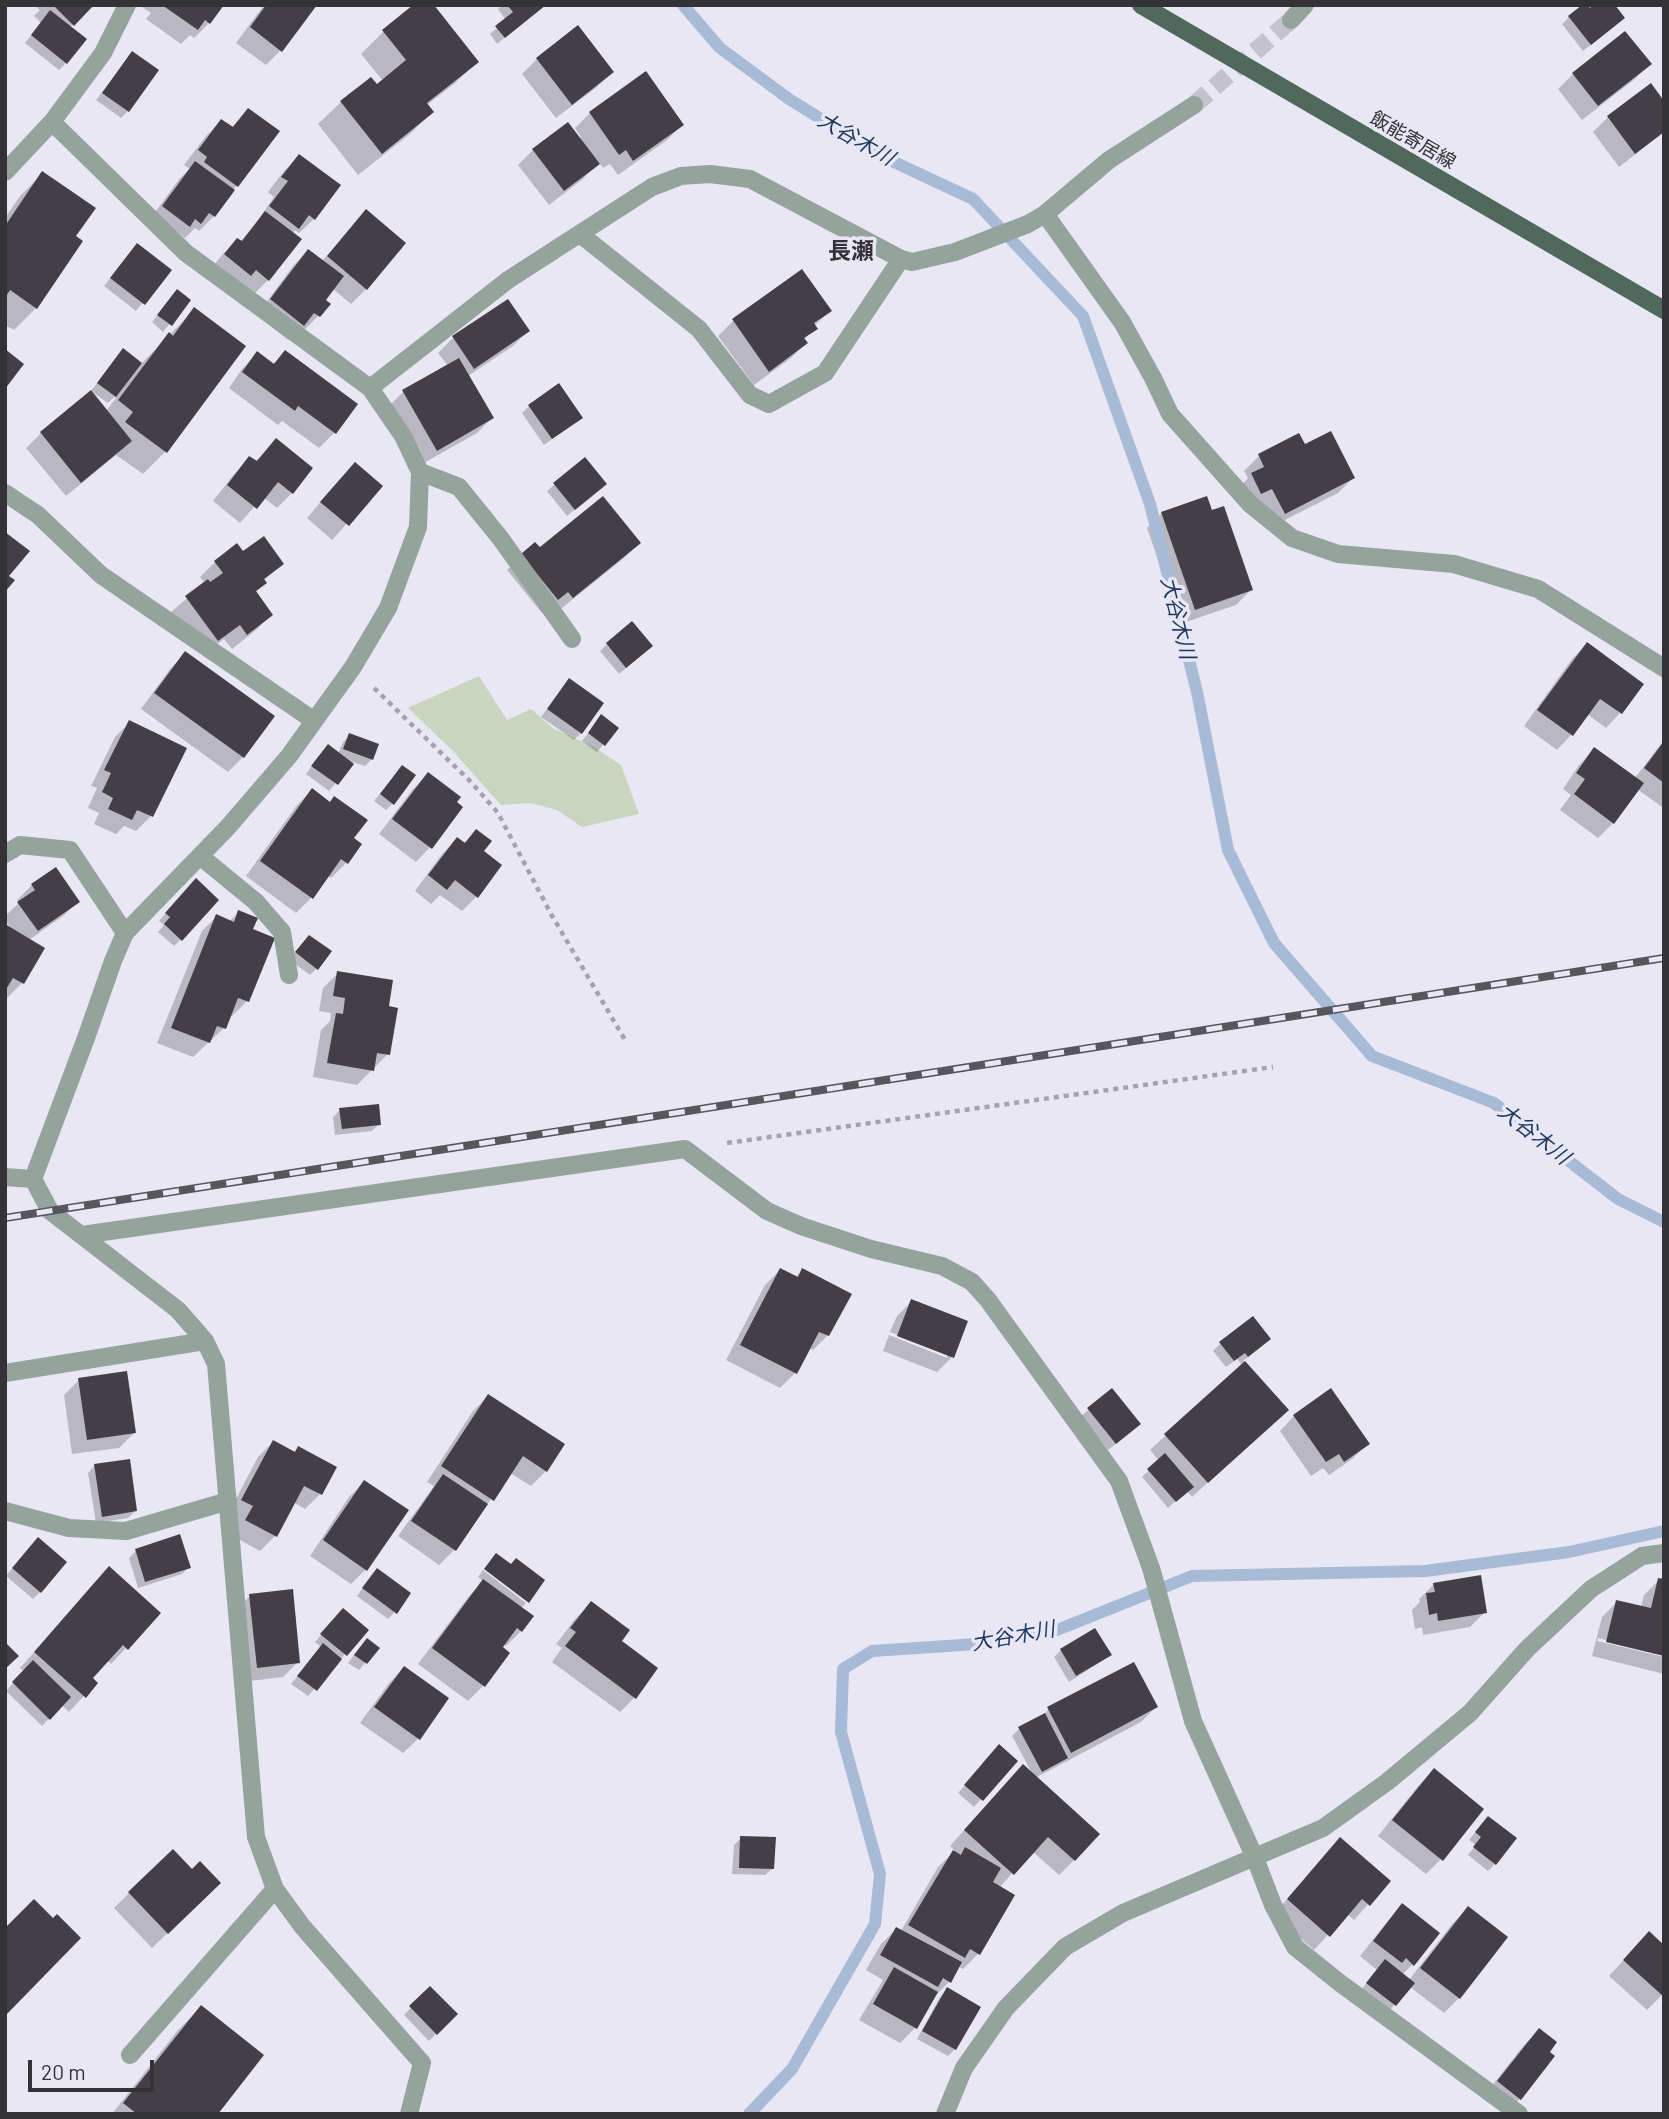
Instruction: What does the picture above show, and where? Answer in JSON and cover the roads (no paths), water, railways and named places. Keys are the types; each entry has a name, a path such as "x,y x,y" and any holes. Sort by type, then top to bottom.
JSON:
{"main road":[{"name":"飯能寄居線","path":"1141,5 1664,310"}],"street":[{"path":"5,172 52,122 103,53 127,5"},
{"path":"1292,20 1305,5"},
{"path":"370,388 508,280 652,187 681,176 710,174 750,179 901,259 912,261 955,252 1028,224 1045,214 1109,160 1194,105"},
{"path":"52,122 186,253 370,388 403,436 420,472 418,527 388,608 353,667 289,755 228,827 125,933 33,1180 50,1211 178,1310 205,1341 216,1364 256,1837 275,1889 302,1926 422,2063 409,2114"},
{"path":"1045,214 1122,322 1170,414 1250,504 1292,538 1338,554 1454,564 1538,589 1664,668"},
{"path":"580,234 699,329 750,395 769,404 825,373 901,259"},
{"path":"420,472 459,487 501,539 572,639"},
{"path":"5,493 38,515 101,575 313,720"},
{"path":"5,854 20,845 69,850 125,933"},
{"path":"200,856 256,902 282,932 289,975"},
{"path":"82,1235 685,1149 767,1211 871,1249 942,1266 972,1282 988,1300 1119,1481 1151,1568 1194,1721 1273,1905 1296,1947 1340,1983 1519,2114"},
{"path":"5,1177 33,1180"},
{"path":"5,1373 205,1341"},
{"path":"5,1511 69,1528 126,1531 228,1501"},
{"path":"945,2114 964,2068 1006,2008 1065,1947 1123,1913 1322,1828 1387,1782 1470,1713 1527,1649 1591,1589 1642,1556 1664,1553"},
{"path":"130,2055 275,1889"}],"waterway":[{"name":"大谷木川","path":"683,5 720,48 789,99 879,155 973,199 1083,316 1150,504 1197,692 1228,850 1274,943 1372,1056 1494,1103 1618,1199 1664,1222"},
{"name":"大谷木川","path":"749,2114 792,2069 875,1924 880,1874 841,1732 843,1669 872,1651 977,1644 1057,1630 1192,1576 1425,1571 1569,1552 1664,1531"}],"tunnel":[{"path":"1194,105 1291,20"}],"railway":[{"path":"5,1218 1664,958"}],"district":[{"name":"長瀬","path":"851,251"}]}
